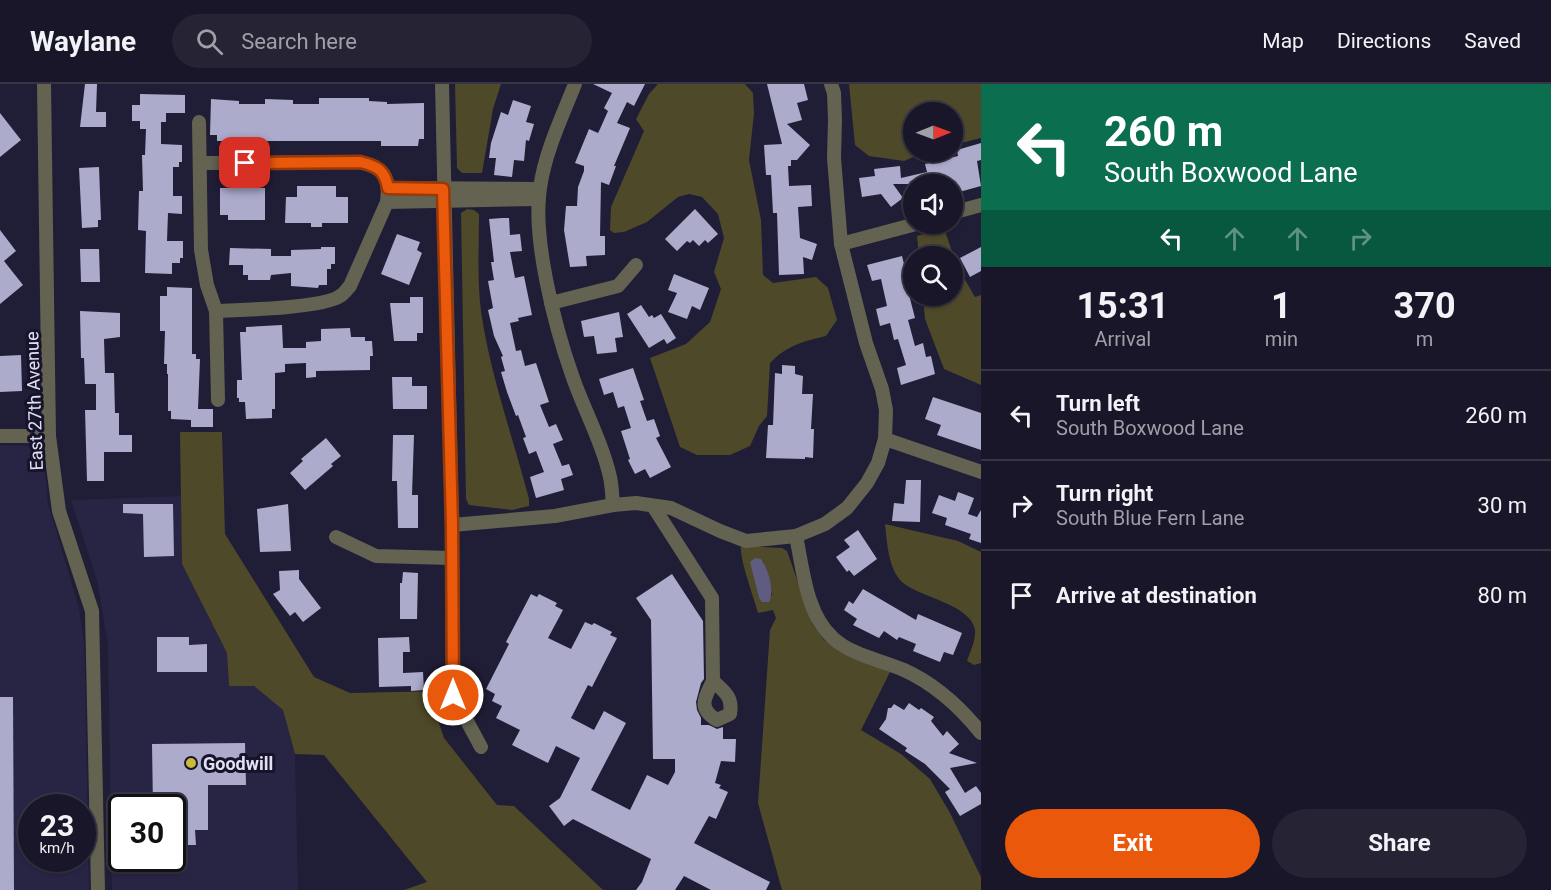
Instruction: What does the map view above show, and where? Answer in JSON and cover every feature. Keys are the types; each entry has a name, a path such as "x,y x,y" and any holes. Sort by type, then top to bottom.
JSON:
{"street":[{"name":"East 27th Avenue","path":"44,84 49,436 59,511 92,611 98,890"},
{"path":"442,84 452,525 453,695 481,747"},
{"path":"575,84 544,168 539,194 542,255 551,303 572,376 605,457 610,476 613,505"},
{"path":"452,525 555,516 636,503 671,508 746,541 796,536 825,524 847,508 867,483 878,463 885,439 886,410 882,388 866,343 841,244 834,158 834,93 831,84"},
{"path":"199,122 201,250 207,285 216,311 218,400"},
{"path":"200,163 360,162 375,166 386,179 388,195 350,286 340,297 311,304 216,311"},
{"path":"388,195 539,194"},
{"path":"963,210 981,206"},
{"path":"841,244 903,227"},
{"path":"551,303 618,286 636,265"},
{"path":"0,436 49,436"},
{"path":"885,439 981,472"},
{"path":"653,506 712,598 713,681"},
{"path":"796,536 810,599 822,624 833,639 851,650 904,670 926,682 969,718 981,733"},
{"path":"336,537 376,556 452,558"}],"shaded area":[{"path":"455,84 501,84 493,109 482,173 462,173 457,168"},
{"path":"658,84 745,84 753,93 754,113 749,160 761,220 763,275 773,283 816,277 828,288 837,320 826,336 796,345 782,352 770,363 767,416 759,426 750,446 730,455 697,455 680,447 650,358 686,344 710,322 721,289 714,272 724,238 718,214 702,197 689,194 678,197 647,222 624,232 614,233 610,230 611,207 644,131 636,119 649,94"},
{"path":"849,84 981,84 981,138 963,142 963,102 903,102 903,161 869,156 855,145"},
{"path":"467,209 479,214 479,287 485,335 529,499 529,506 512,510 469,505 466,499 461,213"},
{"path":"946,234 950,246 918,246 917,236"},
{"path":"963,276 975,297 981,295 981,385 944,369 925,319 924,306 963,306"},
{"path":"180,432 222,432 225,534 314,677 350,693 444,691 434,708 444,738 497,805 514,806 603,890 404,890 427,882 324,755 295,754 283,710 254,686 229,686 227,653 182,564"},
{"path":"0,445 34,446 39,448 43,454 48,504 79,608 84,643 87,794 18,794 18,872 89,872 89,890 0,890"},
{"path":"181,496 182,564 227,653 229,686 254,686 283,710 295,754 298,890 112,890 112,872 186,872 186,794 110,794 108,645 97,580 71,500"},
{"path":"885,524 958,541 981,552 981,663 974,665 967,661 975,634 971,621 954,607 910,587 897,576 889,554"},
{"path":"741,546 782,548 787,551 813,625 824,640 846,654 890,672 861,730 901,754 930,779 950,813 981,877 981,890 782,890 758,803 770,630 776,618 773,610 758,613","holes":["763,561 772,595 759,598 755,577"]},
{"path":"755,558 761,559 768,574 771,586 769,602 762,602 759,598 750,562"}],"building":[{"path":"85,84 97,84 96,112 106,112 106,127 80,127"},
{"path":"593,84 645,84 634,106 627,102 617,123 630,128 614,166 616,166 609,185 601,182 600,236 605,236 605,255 586,256 587,266 570,267 564,230 566,206 577,206 578,187 584,171 584,166 575,163 589,129 598,133 608,111 604,108 612,93"},
{"path":"767,84 804,84 808,100 797,103 802,120 787,124 810,145 797,160 791,160 791,166 788,166 789,186 811,185 812,206 798,207 800,238 817,244 812,260 803,257 804,274 779,275 777,213 773,213 771,175 766,175 764,145 782,144"},
{"path":"140,94 185,95 185,113 166,113 166,122 161,122 161,144 182,145 182,162 179,162 179,167 173,167 173,196 182,196 182,214 168,213 167,241 183,241 183,258 180,258 180,263 172,263 172,274 145,273 146,231 138,230 139,191 143,191 142,155 145,155 146,129 140,129 140,121 132,121 132,105 140,105"},
{"path":"319,98 369,98 369,101 387,102 387,104 424,103 424,139 419,139 418,146 381,146 381,141 217,141 217,135 210,135 211,99 239,101 239,104 265,104 265,99 293,100 293,104 319,104"},
{"path":"513,100 531,106 526,122 534,124 529,141 526,140 524,161 514,160 512,177 494,175 496,158 489,158 491,143 501,112 508,115"},
{"path":"0,113 21,140 0,157"},
{"path":"981,143 981,160 977,161 981,186 963,191 963,174 918,174 927,172 925,164 963,162 963,148"},
{"path":"900,166 901,178 903,178 903,184 893,184 903,198 891,207 881,194 862,197 859,178 875,176 874,169"},
{"path":"99,167 101,220 98,220 98,227 82,228 79,168"},
{"path":"297,186 336,186 336,197 348,197 348,223 322,223 322,227 311,227 311,223 285,223 286,197 297,197"},
{"path":"220,188 265,188 265,220 228,220 228,215 220,215"},
{"path":"695,209 718,234 708,243 705,240 699,246 693,240 690,243 687,241 677,251 665,239"},
{"path":"509,218 510,235 520,234 522,251 510,252 515,278 524,276 532,315 518,318 519,321 510,323 516,351 521,350 525,366 536,363 549,402 540,405 549,427 556,424 563,440 553,444 562,466 569,464 573,475 561,479 564,490 536,498 530,477 544,472 536,451 529,454 523,438 526,437 507,392 501,372 505,371 501,357 503,356 494,336 488,310 493,308 488,281 494,280 489,219"},
{"path":"0,230 16,251 4,261 23,285 0,304"},
{"path":"397,234 420,242 417,250 422,253 409,285 381,274"},
{"path":"321,247 335,247 335,264 331,264 331,269 327,269 327,285 319,285 318,288 291,286 291,273 271,275 270,280 248,280 248,275 243,275 243,265 229,265 230,248 271,249 271,256 291,256 291,250 321,249"},
{"path":"981,247 981,271 970,277 963,264 963,256"},
{"path":"80,249 99,249 100,282 81,282"},
{"path":"902,256 903,306 912,306 915,318 908,320 915,346 923,343 926,357 931,356 935,374 901,385 897,368 906,365 898,339 894,340 890,323 880,326 876,309 887,306 881,279 872,281 867,265"},
{"path":"674,274 709,288 700,310 692,306 687,319 668,312 677,293 668,290"},
{"path":"167,287 192,288 192,354 196,354 196,359 200,359 198,409 213,409 213,427 191,427 191,420 171,419 171,411 168,411 168,374 167,364 164,364 165,331 160,331 160,296 167,296"},
{"path":"410,297 423,297 423,333 417,333 417,341 394,341 390,303 410,303"},
{"path":"641,305 649,317 652,315 654,318 661,314 676,338 667,344 664,339 649,348 627,314"},
{"path":"80,311 120,313 120,337 104,339 105,373 114,373 115,413 119,413 119,435 132,435 132,452 104,452 104,481 87,481 85,410 96,410 96,384 85,384 84,358 81,358"},
{"path":"619,312 623,337 615,338 617,352 597,354 594,336 584,337 581,321"},
{"path":"282,325 283,348 306,348 306,342 321,341 321,329 350,328 351,337 365,337 365,341 372,341 373,356 370,356 370,370 316,371 316,377 306,378 306,363 285,364 285,372 275,373 275,409 272,409 272,418 246,419 245,402 239,402 237,398 237,380 242,380 240,332 246,332 246,327"},
{"path":"21,355 22,391 0,392 0,356"},
{"path":"782,365 795,366 795,374 803,376 802,394 813,394 811,429 814,429 813,458 766,458 768,425 773,425 775,373 782,374"},
{"path":"633,368 644,400 640,401 647,421 654,419 660,436 656,438 671,467 650,478 645,469 635,474 628,460 630,459 621,431 631,428 624,406 618,408 613,392 604,395 599,379"},
{"path":"392,377 412,377 412,386 427,386 427,409 393,409"},
{"path":"933,397 981,413 981,450 937,435 941,425 925,419"},
{"path":"393,435 414,435 412,495 418,495 418,528 398,528 397,481 392,481"},
{"path":"326,438 341,456 305,490 290,473 303,461 301,459"},
{"path":"906,480 921,480 920,522 892,521 894,503 904,504"},
{"path":"958,492 974,498 968,514 977,517 981,510 981,543 969,539 971,534 945,525 947,518 932,513 939,495 955,501"},
{"path":"123,504 173,504 174,556 144,557 143,514 123,513"},
{"path":"288,504 291,551 260,552 257,509"},
{"path":"858,530 877,559 854,576 849,570 847,572 836,557 850,547 844,540"},
{"path":"299,570 299,579 321,608 303,622 295,612 290,616 273,594 280,590 279,571"},
{"path":"403,572 418,573 417,619 400,619 400,583 402,583"},
{"path":"672,574 703,621 704,679 696,702 701,725 709,725 717,729 723,727 723,739 736,739 735,762 721,761 715,783 721,785 719,788 728,792 716,819 709,816 694,843 770,882 766,890 711,890 684,876 675,890 636,890 642,882 651,859 573,819 564,826 549,806 560,798 580,758 556,746 548,763 512,745 520,730 496,718 502,706 492,701 495,694 486,689 509,644 506,642 531,594 537,597 539,594 557,603 555,606 563,610 548,638 571,649 585,622 592,625 594,623 612,632 610,635 617,638 592,687 588,685 571,718 594,730 604,711 626,723 591,790 630,810 647,775 668,785 675,772 675,759 653,759 651,620 636,598"},
{"path":"863,589 916,620 918,614 962,633 953,655 944,652 940,662 913,651 916,644 899,637 897,640 884,631 879,638 853,625 857,619 844,610 849,601 853,604"},
{"path":"157,637 189,637 189,645 207,644 207,672 157,672"},
{"path":"409,637 410,652 403,652 403,673 423,672 424,690 411,691 411,686 379,687 378,638"},
{"path":"0,697 13,697 14,890 0,890"},
{"path":"909,703 934,717 931,721 943,736 947,731 959,744 949,753 977,763 950,768 965,793 976,786 981,793 981,804 960,816 945,792 950,789 925,764 905,751 907,748 879,729 886,719 888,708 894,704 904,710"},
{"path":"245,743 246,785 208,785 208,830 195,830 196,845 186,845 186,794 153,794 152,744"}],"place":[{"name":"Goodwill","path":"191,763"}],"route":[{"path":"245,163 360,162 375,166 386,179 388,188 443,189 452,525 453,695"}]}
